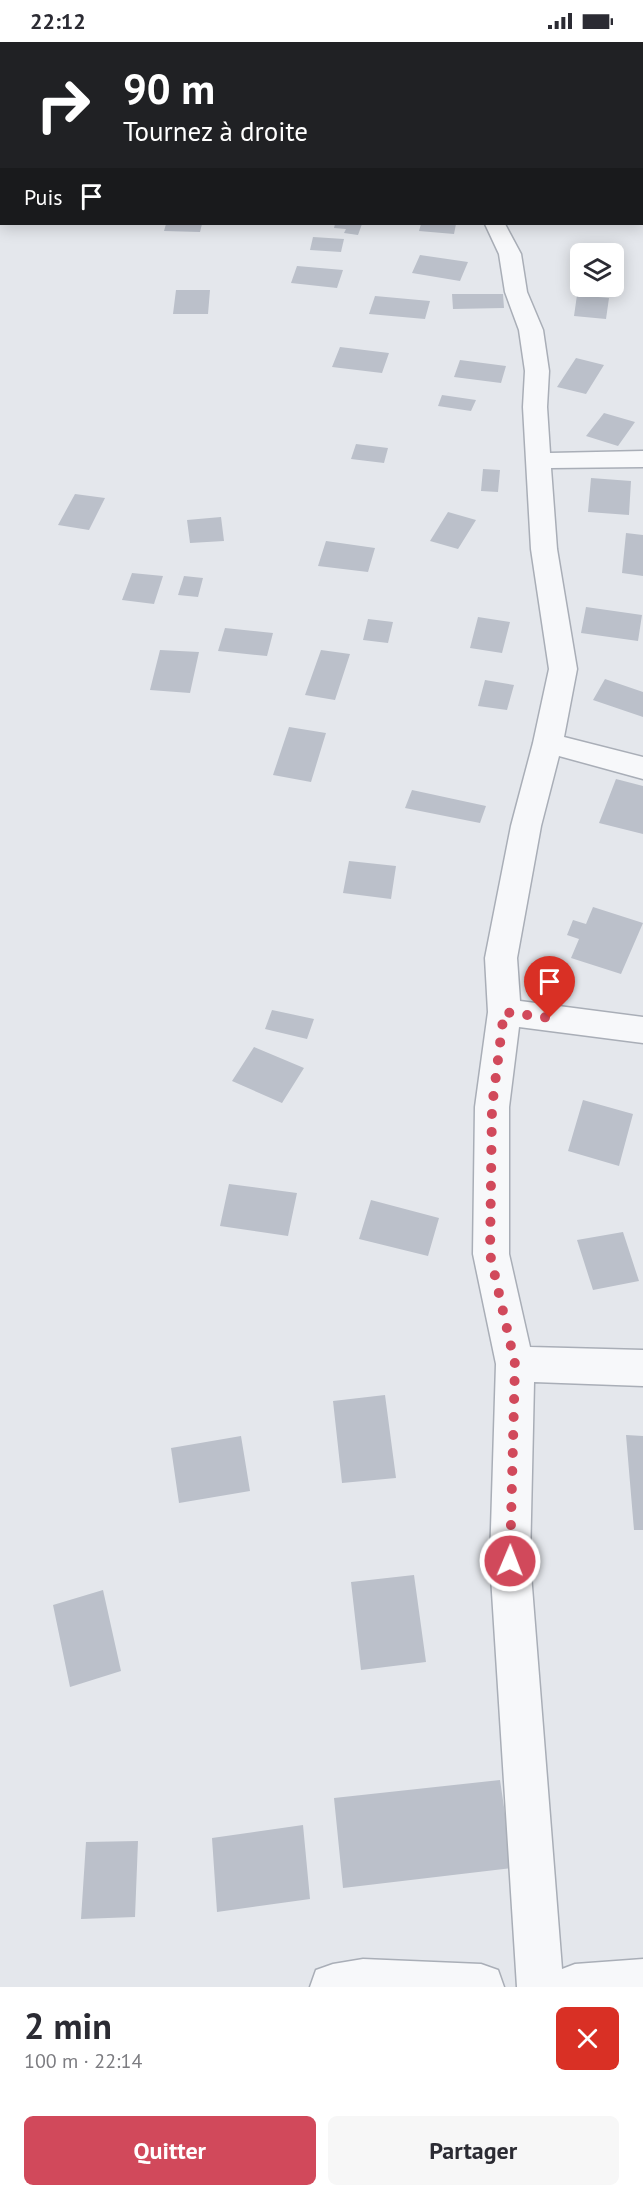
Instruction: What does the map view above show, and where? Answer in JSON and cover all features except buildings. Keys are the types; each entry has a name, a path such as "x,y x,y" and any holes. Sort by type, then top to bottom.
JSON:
{"street":[{"path":"496,225 510,254 516,292 531,330 537,371 536,407 544,549 563,669 548,743 526,826 501,958 504,1012 492,1107 490,1254 515,1364 510,1561 540,1987"},
{"path":"540,461 643,459"},
{"path":"548,743 643,768"},
{"path":"504,1012 643,1030"},
{"path":"515,1364 643,1368"},
{"path":"333,1987 363,1982 481,1987"},
{"path":"575,1987 643,1982"}],"route":[{"path":"510,1561 515,1364 490,1254 492,1107 504,1012 550,1018"}]}
